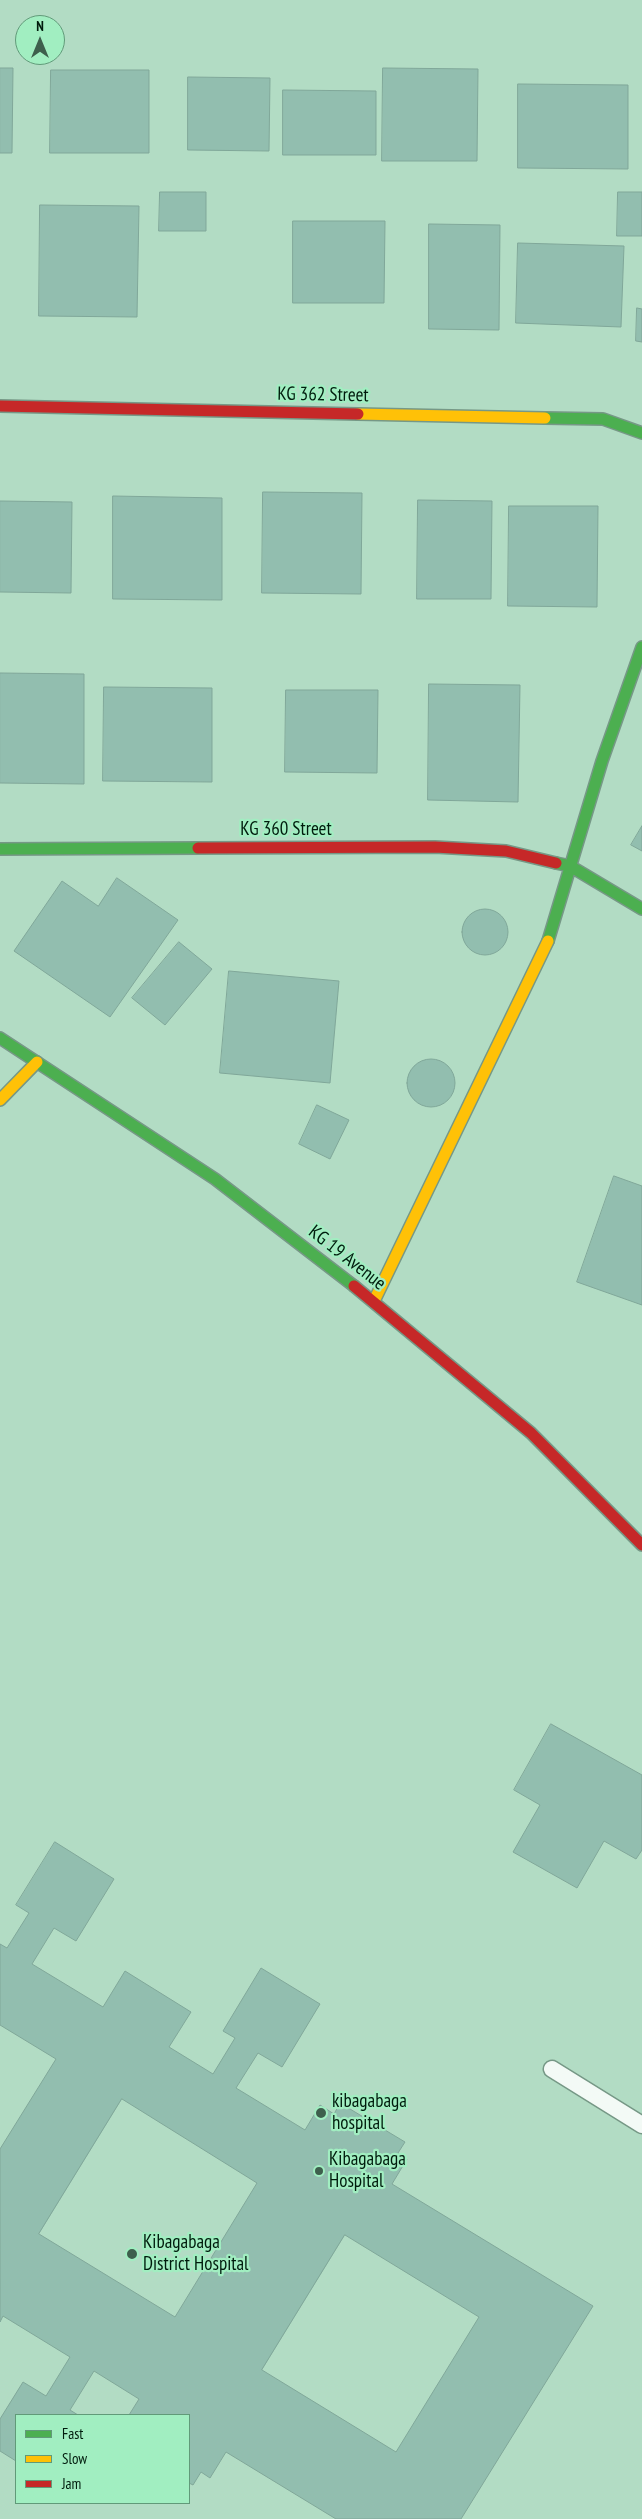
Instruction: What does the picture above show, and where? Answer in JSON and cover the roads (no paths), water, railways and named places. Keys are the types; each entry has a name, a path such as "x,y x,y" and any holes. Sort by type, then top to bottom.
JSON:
{"street":[{"name":"KG 362 Street","path":"0,406 603,419 642,433"},
{"path":"374,1301 552,932 602,761 642,647"},
{"name":"KG 360 Street","path":"0,849 435,846 506,850 570,866 642,909"},
{"name":"KG 19 Avenue","path":"0,1038 215,1179 374,1301 531,1433 642,1545"},
{"path":"0,1100 36,1062"}],"lane":[{"path":"552,2069 642,2125"}],"place":[{"name":"kibagabaga hospital","path":"321,2113"},
{"name":"Kibagabaga Hospital","path":"319,2171"},
{"name":"Kibagabaga District Hospital","path":"132,2254"}]}
